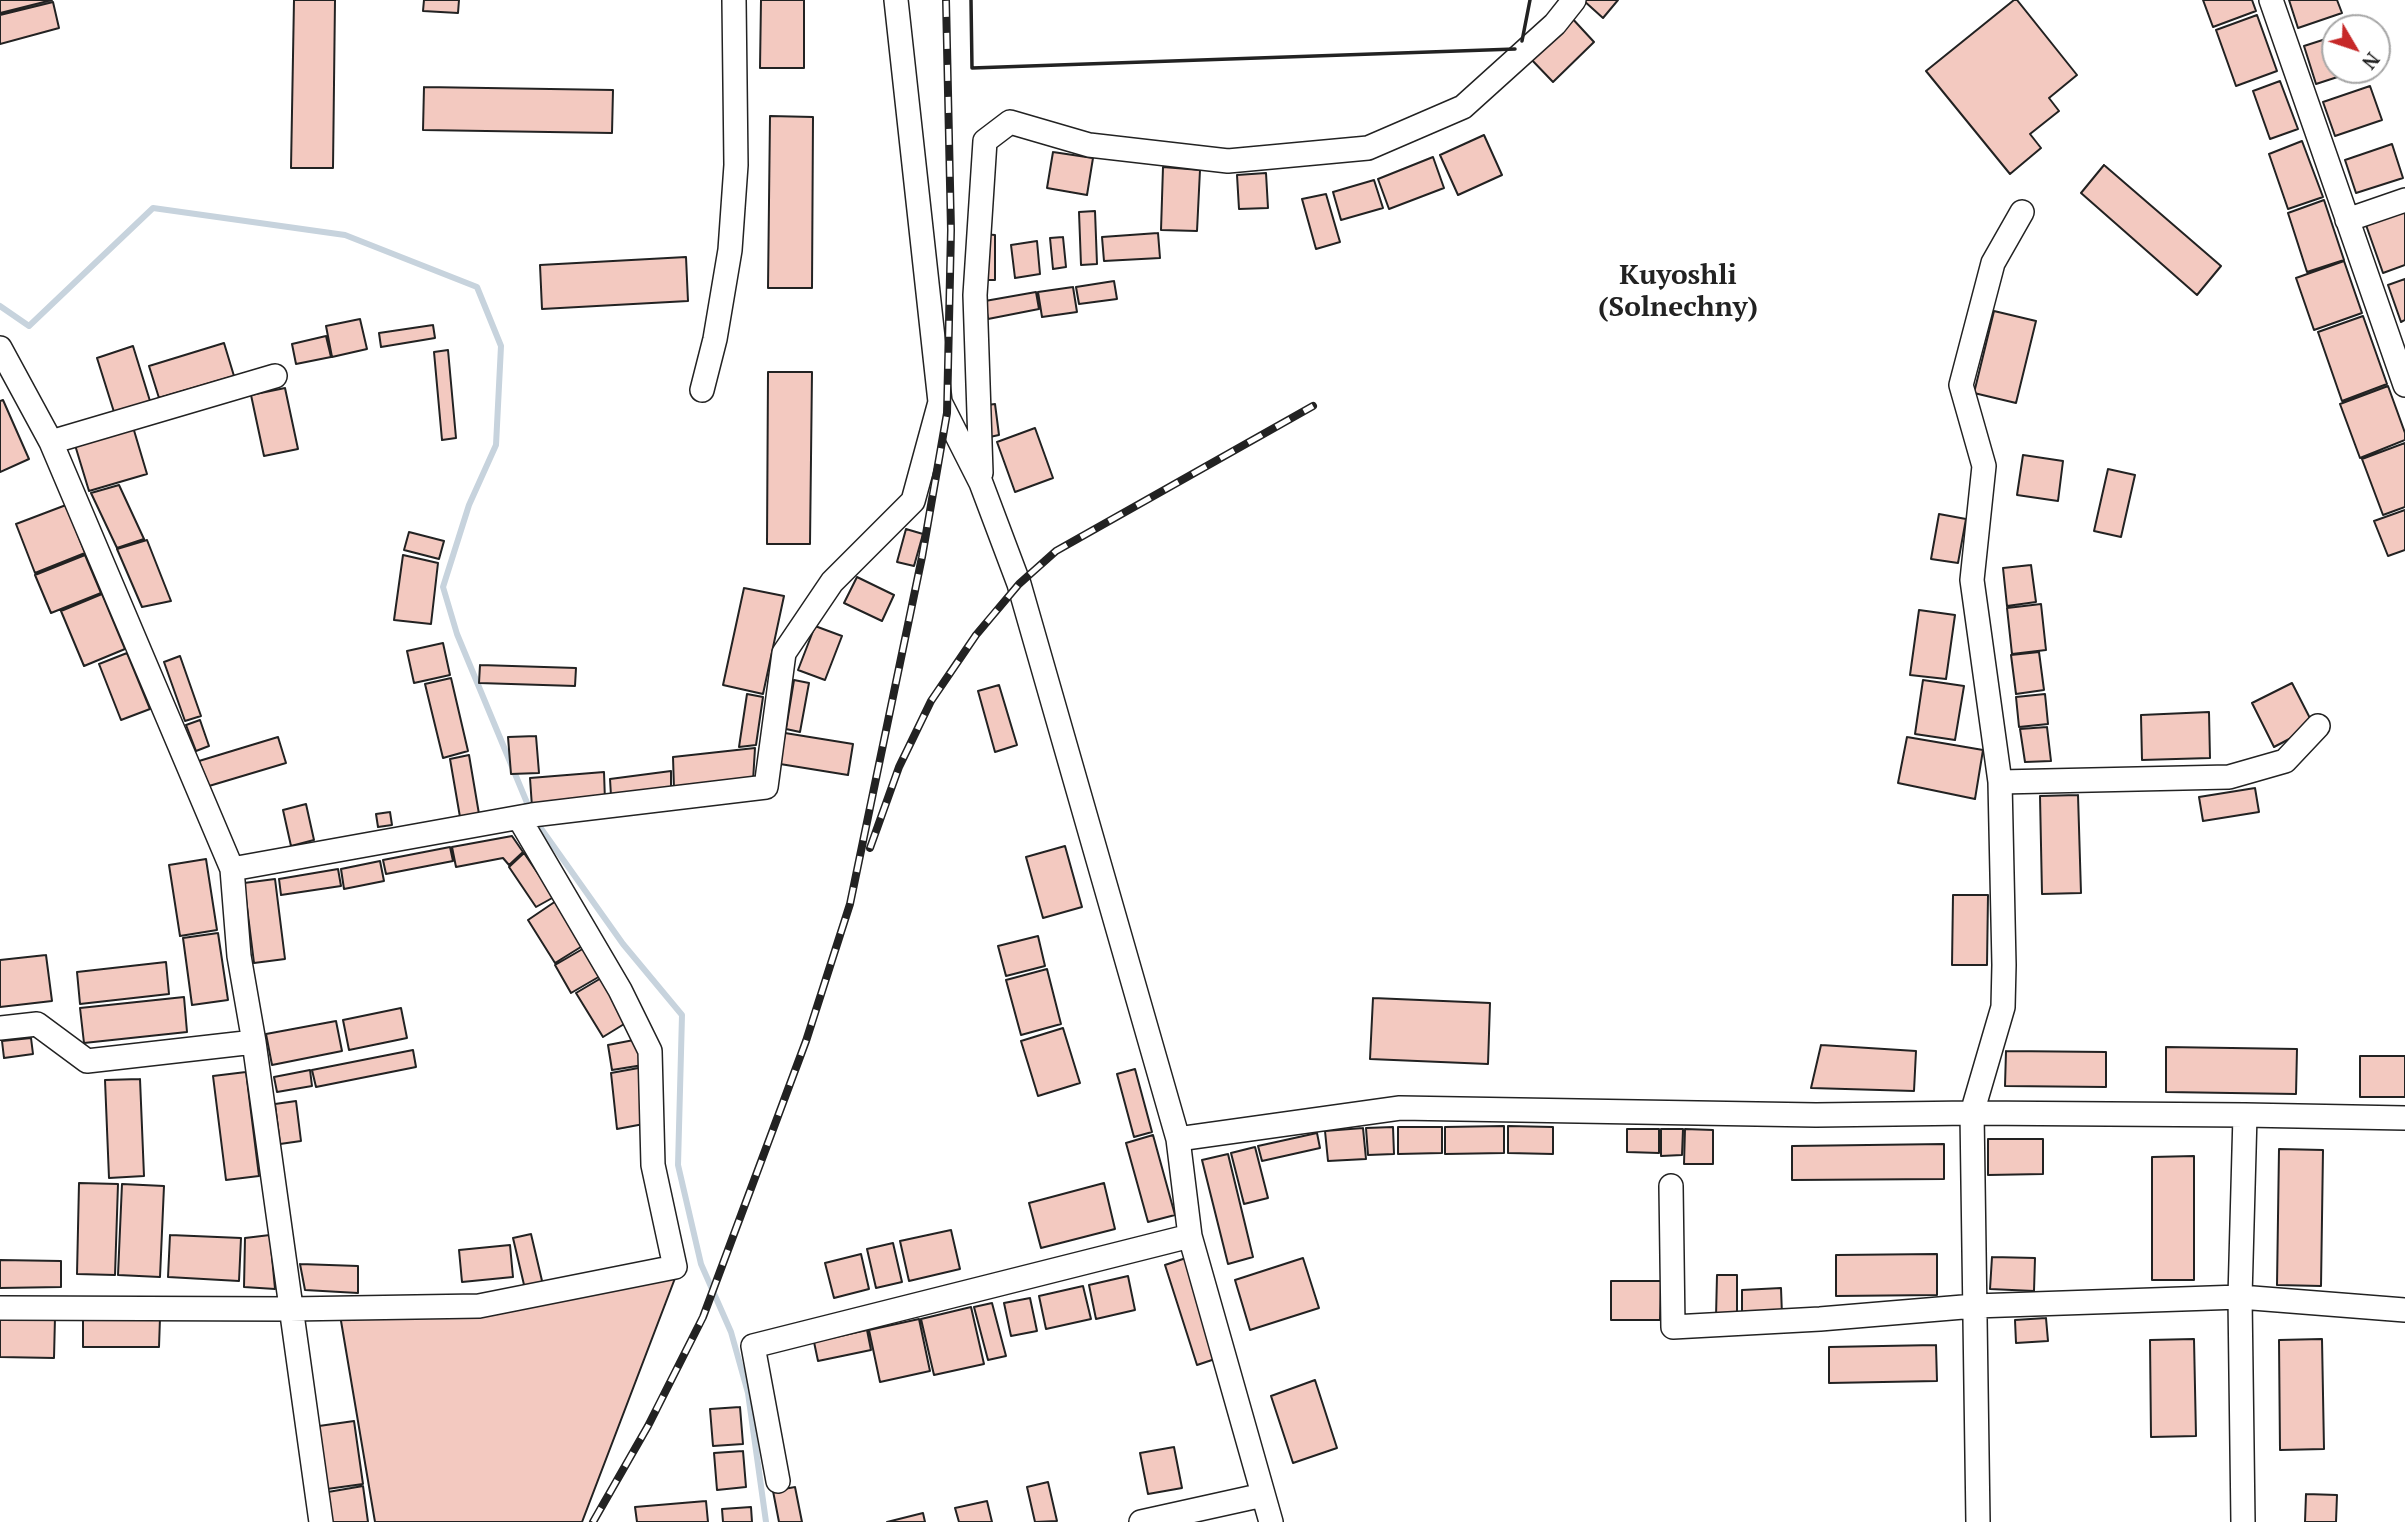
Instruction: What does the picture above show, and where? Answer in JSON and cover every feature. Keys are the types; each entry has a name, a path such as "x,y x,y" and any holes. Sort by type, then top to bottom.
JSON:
{"street":[{"path":"702,390 715,339 730,250 736,165 734,0"},
{"path":"896,0 940,402 982,483 1019,584 1178,1139 1189,1236 1271,1522"},
{"path":"982,483 975,295 985,141 1010,122 1089,145 1228,161 1368,148 1463,107 1555,24 1574,0"},
{"path":"2271,0 2405,385"},
{"path":"2347,220 2405,200"},
{"path":"1978,1522 1972,1113 2003,1007 2000,782 1972,579 1984,466 1961,385 1993,263 2022,212"},
{"path":"0,348 51,442 232,869 239,956 254,1042 321,1522"},
{"path":"51,442 275,376"},
{"path":"232,869 519,818 766,787 784,653 832,582 913,501 940,402"},
{"path":"2000,782 2229,777 2285,761 2318,726"},
{"path":"0,1308 290,1309 479,1306 675,1267 653,1165 650,1051 620,990 519,818"},
{"path":"0,1028 37,1024 88,1061 254,1042"},
{"path":"1178,1139 1400,1108 1816,1115 1972,1113 2405,1118"},
{"path":"2244,1522 2240,1297 2245,1115"},
{"path":"1671,1186 1673,1327 1820,1320 1975,1306 2240,1297 2405,1310"},
{"path":"778,1481 753,1346 1189,1236"},
{"path":"1141,1522 1263,1495"}],"building":[{"path":"0,0 52,0 0,13"},
{"path":"294,0 335,0 333,168 291,168"},
{"path":"424,0 459,0 458,13 423,11"},
{"path":"761,0 804,0 804,68 760,68"},
{"path":"1583,0 1618,0 1603,18"},
{"path":"2017,0 2077,75 2049,98 2059,111 2030,134 2041,148 2010,174 1926,71"},
{"path":"2203,0 2252,0 2256,11 2213,27"},
{"path":"2289,0 2337,0 2342,13 2321,14 2321,20 2298,28"},
{"path":"53,2 59,28 0,44 0,15"},
{"path":"2257,15 2277,71 2236,86 2216,30"},
{"path":"1570,16 1594,42 1553,82 1529,57"},
{"path":"2321,41 2321,82 2316,84 2304,46"},
{"path":"2280,81 2298,129 2270,139 2253,91"},
{"path":"2370,86 2382,120 2335,136 2323,102"},
{"path":"424,87 613,90 612,133 423,130"},
{"path":"770,116 813,117 812,288 768,288"},
{"path":"1484,135 1502,175 1458,195 1440,155"},
{"path":"2302,141 2323,197 2288,209 2269,154"},
{"path":"2392,144 2403,178 2356,193 2345,160"},
{"path":"1053,152 1093,158 1087,195 1047,188"},
{"path":"1433,157 1444,188 1389,209 1378,179"},
{"path":"2104,165 2221,266 2197,295 2081,193"},
{"path":"1163,167 1200,170 1197,231 1161,230"},
{"path":"1266,173 1268,208 1239,209 1237,175"},
{"path":"1374,180 1383,208 1341,220 1333,192"},
{"path":"1326,194 1340,242 1316,249 1302,199"},
{"path":"2324,200 2344,260 2307,272 2288,213"},
{"path":"1095,211 1097,264 1081,265 1079,212"},
{"path":"2405,211 2405,265 2383,273 2366,225"},
{"path":"1158,233 1160,258 1104,261 1102,237"},
{"path":"983,234 995,235 995,280 983,280"},
{"path":"1063,237 1066,267 1053,269 1050,238"},
{"path":"1037,241 1040,274 1015,278 1011,245"},
{"path":"686,257 688,301 542,309 540,265"},
{"path":"2344,261 2362,313 2314,330 2296,278"},
{"path":"2405,279 2405,320 2401,322 2388,285"},
{"path":"1114,281 1117,299 1079,304 1076,287"},
{"path":"1073,287 1077,312 1042,317 1038,292"},
{"path":"1036,292 1039,309 988,319 985,301"},
{"path":"1994,311 2036,321 2016,403 1974,393"},
{"path":"2363,316 2387,384 2342,401 2318,332"},
{"path":"360,319 367,349 332,357 326,326"},
{"path":"433,325 435,338 381,347 379,333"},
{"path":"326,336 331,357 296,364 292,344"},
{"path":"224,343 234,376 159,398 149,366"},
{"path":"133,346 150,401 114,412 97,358"},
{"path":"448,350 456,438 442,440 434,352"},
{"path":"768,372 812,372 810,544 767,544"},
{"path":"2388,386 2405,433 2405,440 2360,458 2340,404"},
{"path":"285,388 298,449 264,456 251,395"},
{"path":"3,400 29,459 0,472 0,401"},
{"path":"995,404 999,435 985,438 980,406"},
{"path":"133,427 147,474 89,491 75,445"},
{"path":"1035,428 1053,478 1015,492 997,442"},
{"path":"2405,443 2405,507 2383,515 2362,459"},
{"path":"2023,455 2063,461 2058,501 2017,495"},
{"path":"2108,469 2135,475 2121,537 2094,531"},
{"path":"119,485 144,539 117,548 91,493"},
{"path":"66,505 85,553 35,573 16,524"},
{"path":"2405,510 2405,550 2388,556 2374,521"},
{"path":"1939,514 1966,519 1958,563 1931,559"},
{"path":"906,529 923,534 914,566 897,562"},
{"path":"409,532 444,541 439,559 404,550"},
{"path":"147,540 171,601 142,607 117,549"},
{"path":"85,555 101,593 51,613 35,575"},
{"path":"403,555 438,563 431,624 394,620"},
{"path":"2031,565 2036,602 2007,606 2003,568"},
{"path":"857,577 894,595 882,621 844,603"},
{"path":"744,588 784,596 763,694 723,685"},
{"path":"102,594 125,649 84,666 61,611"},
{"path":"2041,604 2046,650 2012,654 2007,608"},
{"path":"1919,610 1955,615 1946,679 1910,675"},
{"path":"815,626 842,636 825,680 798,670"},
{"path":"443,643 450,675 414,683 407,651"},
{"path":"2039,652 2044,690 2016,694 2011,655"},
{"path":"127,653 150,709 121,720 99,664"},
{"path":"180,656 201,716 185,721 164,662"},
{"path":"480,665 576,668 575,686 479,683"},
{"path":"451,678 468,751 443,758 425,684"},
{"path":"794,680 809,683 800,732 786,729"},
{"path":"1923,680 1964,686 1955,740 1915,734"},
{"path":"2292,683 2314,726 2274,747 2252,703"},
{"path":"999,685 1017,745 995,752 978,691"},
{"path":"747,694 763,697 756,745 739,747"},
{"path":"2045,694 2048,724 2019,727 2016,697"},
{"path":"2209,712 2210,758 2142,760 2141,715"},
{"path":"200,720 209,746 196,751 186,725"},
{"path":"2047,727 2051,761 2025,762 2020,729"},
{"path":"785,733 853,744 848,775 780,764"},
{"path":"536,736 539,773 511,774 508,737"},
{"path":"278,737 286,763 209,786 199,761"},
{"path":"1907,737 1983,750 1975,799 1898,783"},
{"path":"755,748 753,781 674,789 673,757"},
{"path":"469,755 479,814 460,817 450,759"},
{"path":"671,771 671,789 611,796 610,779"},
{"path":"604,772 605,801 532,807 530,778"},
{"path":"2255,788 2259,812 2203,821 2199,797"},
{"path":"2078,795 2081,893 2042,894 2040,796"},
{"path":"306,804 314,840 291,846 283,810"},
{"path":"390,812 392,825 378,827 376,814"},
{"path":"512,836 523,852 509,865 503,858 456,867 452,847"},
{"path":"1065,846 1082,907 1043,918 1026,857"},
{"path":"450,847 453,861 386,874 383,860"},
{"path":"524,853 554,897 536,907 509,867"},
{"path":"206,859 217,930 180,936 169,865"},
{"path":"380,861 384,881 344,889 341,869"},
{"path":"338,869 341,886 281,895 279,879"},
{"path":"275,879 285,959 254,963 244,883"},
{"path":"1953,895 1988,895 1987,965 1952,965"},
{"path":"556,901 584,945 555,963 528,920"},
{"path":"218,933 228,1000 192,1005 183,938"},
{"path":"1038,936 1045,966 1006,976 998,946"},
{"path":"586,947 602,975 571,993 555,965"},
{"path":"46,955 52,1001 0,1007 0,960"},
{"path":"166,962 169,994 80,1004 77,972"},
{"path":"1047,969 1061,1024 1021,1035 1006,980"},
{"path":"603,977 629,1021 603,1037 576,993"},
{"path":"184,997 187,1032 84,1043 80,1008"},
{"path":"1373,998 1490,1003 1488,1064 1370,1059"},
{"path":"401,1008 407,1038 349,1050 343,1020"},
{"path":"336,1021 342,1051 272,1065 266,1034"},
{"path":"1063,1028 1080,1083 1038,1096 1021,1041"},
{"path":"31,1038 33,1054 4,1058 2,1041"},
{"path":"639,1039 643,1065 612,1070 608,1045"},
{"path":"1821,1045 1916,1051 1914,1091 1811,1088"},
{"path":"2166,1047 2297,1049 2296,1094 2166,1092"},
{"path":"413,1050 416,1067 316,1087 312,1070"},
{"path":"2006,1051 2106,1052 2106,1087 2005,1086"},
{"path":"2360,1056 2405,1056 2405,1097 2360,1097"},
{"path":"644,1067 649,1123 617,1129 611,1073"},
{"path":"1135,1069 1152,1132 1134,1137 1117,1074"},
{"path":"310,1070 312,1086 277,1092 274,1077"},
{"path":"246,1072 259,1176 226,1180 213,1076"},
{"path":"140,1079 144,1176 109,1178 105,1080"},
{"path":"296,1101 301,1141 280,1144 275,1104"},
{"path":"1504,1126 1504,1153 1445,1154 1445,1127"},
{"path":"1508,1126 1553,1127 1553,1154 1508,1153"},
{"path":"1393,1127 1394,1154 1368,1155 1366,1128"},
{"path":"1398,1127 1442,1127 1442,1153 1398,1154"},
{"path":"1363,1128 1366,1159 1328,1161 1325,1131"},
{"path":"1627,1129 1659,1129 1659,1153 1627,1152"},
{"path":"1661,1129 1683,1129 1682,1155 1661,1156"},
{"path":"1685,1129 1713,1130 1713,1164 1684,1164"},
{"path":"1317,1133 1320,1148 1262,1161 1258,1146"},
{"path":"1153,1135 1175,1215 1148,1222 1126,1143"},
{"path":"1988,1139 2043,1139 2043,1174 1988,1175"},
{"path":"1944,1144 1944,1179 1792,1180 1792,1146"},
{"path":"1255,1147 1268,1198 1244,1204 1231,1153"},
{"path":"2279,1149 2323,1150 2321,1286 2277,1285"},
{"path":"1228,1154 1253,1257 1228,1264 1202,1160"},
{"path":"2194,1156 2194,1280 2152,1280 2152,1157"},
{"path":"79,1183 118,1184 115,1275 77,1274"},
{"path":"1104,1183 1115,1229 1041,1248 1029,1203"},
{"path":"122,1184 164,1186 160,1277 118,1275"},
{"path":"951,1230 960,1269 909,1281 900,1241"},
{"path":"531,1234 543,1285 525,1289 513,1238"},
{"path":"170,1235 241,1238 239,1281 168,1277"},
{"path":"270,1235 275,1289 244,1287 245,1238"},
{"path":"893,1243 902,1282 876,1288 867,1249"},
{"path":"510,1245 513,1277 462,1282 459,1250"},
{"path":"861,1254 869,1289 834,1298 825,1263"},
{"path":"1937,1254 1937,1295 1836,1296 1836,1255"},
{"path":"1992,1257 2035,1258 2034,1291 1990,1289"},
{"path":"1186,1258 1218,1358 1197,1365 1165,1265"},
{"path":"1303,1258 1319,1308 1250,1330 1235,1280"},
{"path":"0,1260 61,1261 61,1287 0,1288"},
{"path":"300,1264 358,1266 358,1293 305,1290"},
{"path":"677,1273 582,1522 375,1522 340,1315"},
{"path":"1717,1275 1737,1275 1737,1317 1716,1317"},
{"path":"1128,1276 1135,1310 1096,1319 1089,1285"},
{"path":"1611,1281 1661,1281 1660,1320 1611,1320"},
{"path":"1083,1286 1091,1319 1046,1329 1039,1296"},
{"path":"1781,1288 1782,1315 1742,1316 1742,1290"},
{"path":"1030,1298 1037,1331 1011,1336 1004,1303"},
{"path":"992,1303 1006,1356 988,1360 974,1307"},
{"path":"971,1307 984,1364 934,1375 921,1319"},
{"path":"0,1317 55,1317 54,1358 0,1357"},
{"path":"83,1317 160,1318 159,1347 83,1347"},
{"path":"2046,1318 2048,1341 2016,1343 2015,1320"},
{"path":"919,1319 930,1371 880,1382 869,1330"},
{"path":"867,1330 871,1350 818,1361 814,1342"},
{"path":"2194,1339 2196,1436 2151,1437 2150,1340"},
{"path":"2322,1339 2324,1449 2280,1450 2279,1340"},
{"path":"1936,1345 1937,1381 1829,1383 1829,1347"},
{"path":"1315,1380 1337,1448 1293,1463 1271,1396"},
{"path":"740,1407 743,1444 713,1446 710,1409"},
{"path":"354,1421 363,1484 327,1489 319,1426"},
{"path":"1174,1447 1182,1488 1148,1494 1140,1453"},
{"path":"743,1451 746,1487 717,1490 714,1453"},
{"path":"1048,1482 1057,1521 1035,1522 1027,1487"},
{"path":"363,1486 368,1522 332,1522 328,1492"},
{"path":"795,1487 802,1522 779,1522 773,1491"},
{"path":"2306,1494 2337,1495 2336,1522 2305,1522"},
{"path":"706,1501 708,1522 637,1522 635,1507"},
{"path":"987,1501 992,1522 959,1522 955,1508"},
{"path":"751,1507 752,1522 723,1522 722,1509"},
{"path":"923,1513 925,1522 887,1522"}],"waterway":[{"path":"0,306 29,326 153,208 345,235 477,287 501,346 496,445 469,505 443,587 457,634 530,810"},
{"path":"535,820 623,944 682,1015 678,1165 701,1264 731,1332 748,1393 766,1522"}],"railway":[{"path":"593,1522 648,1426 703,1317 806,1041 850,904 922,557 947,413 951,230 946,0"},
{"path":"870,848 899,767 931,701 976,635 1019,584 1056,551 1313,406"}],"wall":[{"path":"971,0 972,68 1515,49"},
{"path":"1522,41 1530,0"}],"district":[{"name":"Kuyoshli (Solnechny)","path":"1678,292"}]}
